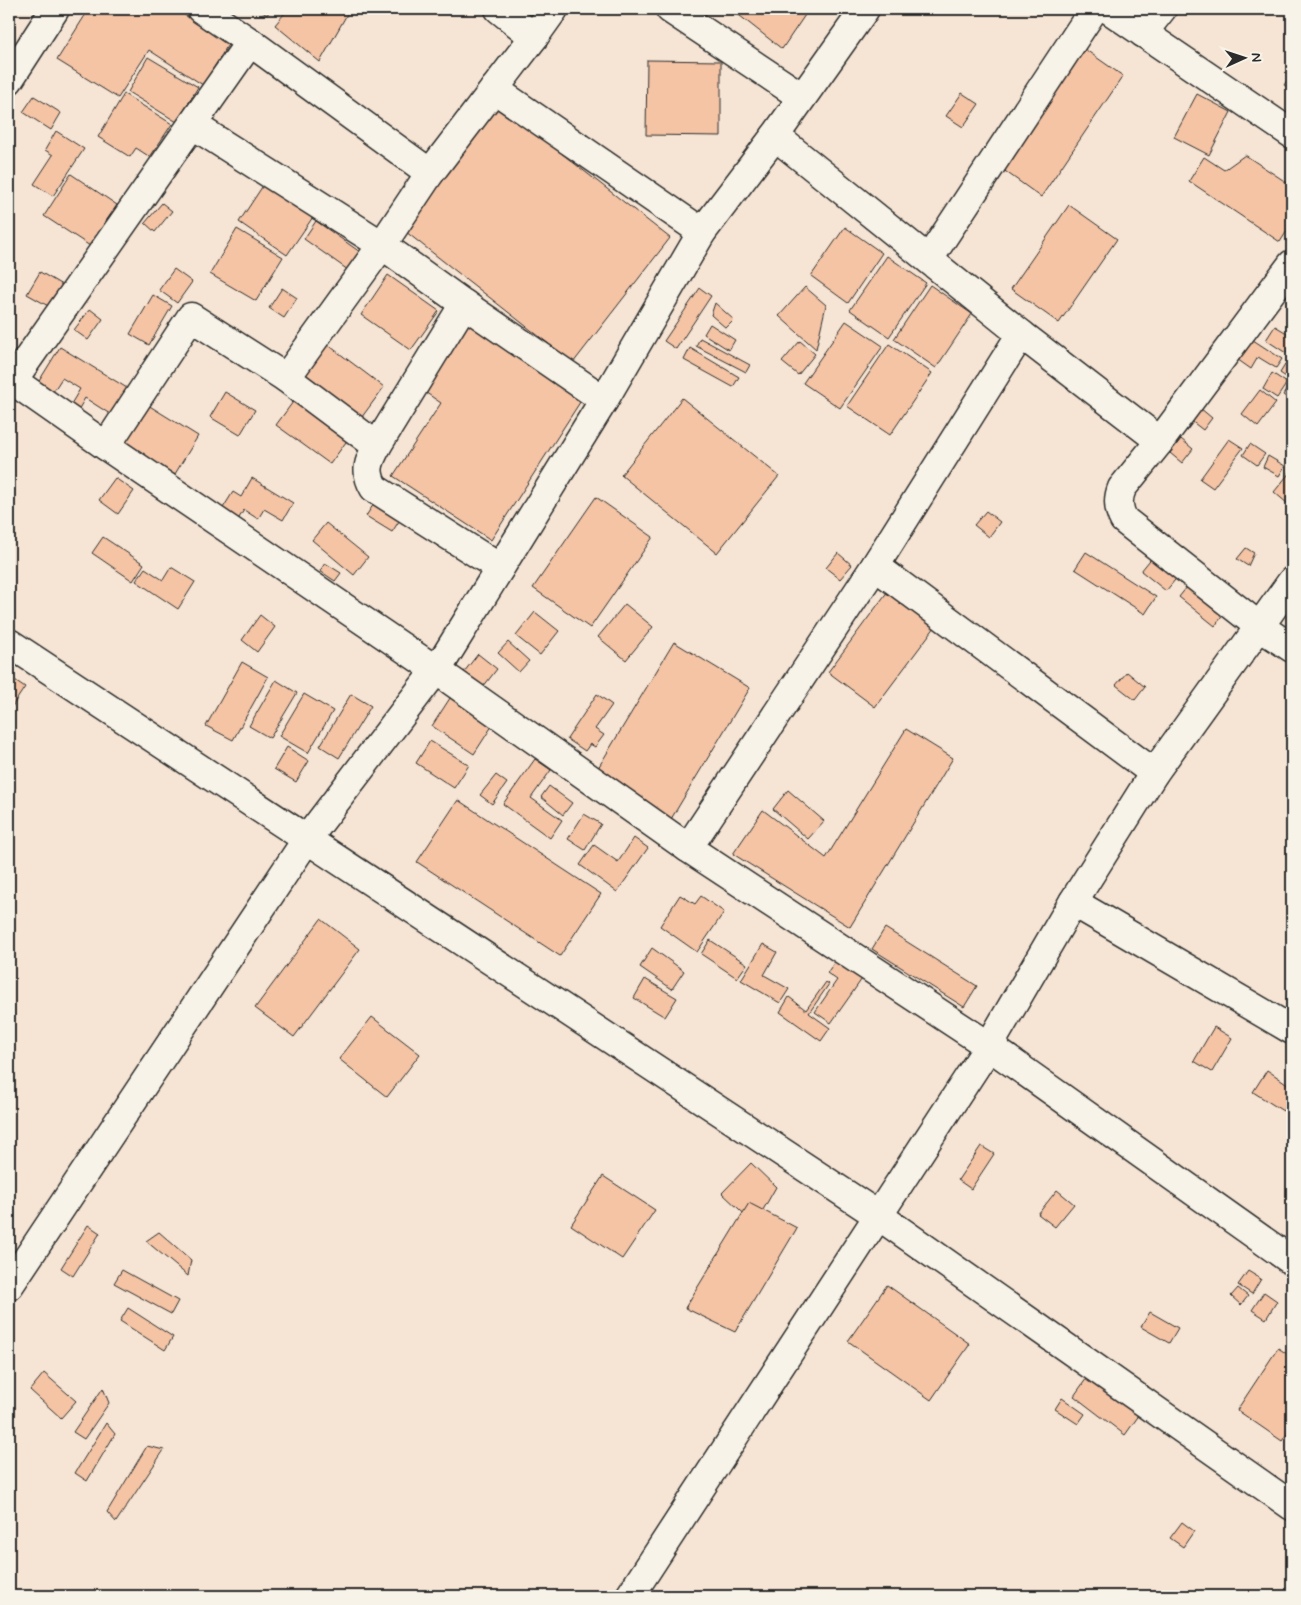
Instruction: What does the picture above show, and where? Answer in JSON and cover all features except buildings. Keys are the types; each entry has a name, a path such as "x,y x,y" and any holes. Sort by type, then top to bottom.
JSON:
{"street":[{"path":"13,66 56,9"},
{"path":"201,9 250,42 430,173"},
{"path":"499,9 534,36"},
{"path":"286,378 382,245 430,173 554,9"},
{"path":"670,9 802,97"},
{"path":"9,1286 307,839 436,670 604,400 702,232 775,136 865,9"},
{"path":"929,259 1094,9"},
{"path":"1108,9 1292,134"},
{"path":"1143,33 1162,9"},
{"path":"250,42 193,125 11,379 106,446 436,670 688,848 989,1046 1292,1261"},
{"path":"494,89 702,232"},
{"path":"193,125 382,245 604,400"},
{"path":"775,136 1021,334 1160,441"},
{"path":"1292,264 1160,441 1122,488 1118,497 1119,510 1124,520 1260,627 1292,648"},
{"path":"464,304 368,462 369,480 374,488 500,568"},
{"path":"106,446 191,317 286,378 377,446"},
{"path":"688,848 875,566 1021,334"},
{"path":"875,566 1154,773"},
{"path":"630,1596 989,1046 1073,902 1154,773 1292,581"},
{"path":"9,642 879,1216 1292,1506"},
{"path":"1073,902 1292,1030"}]}
